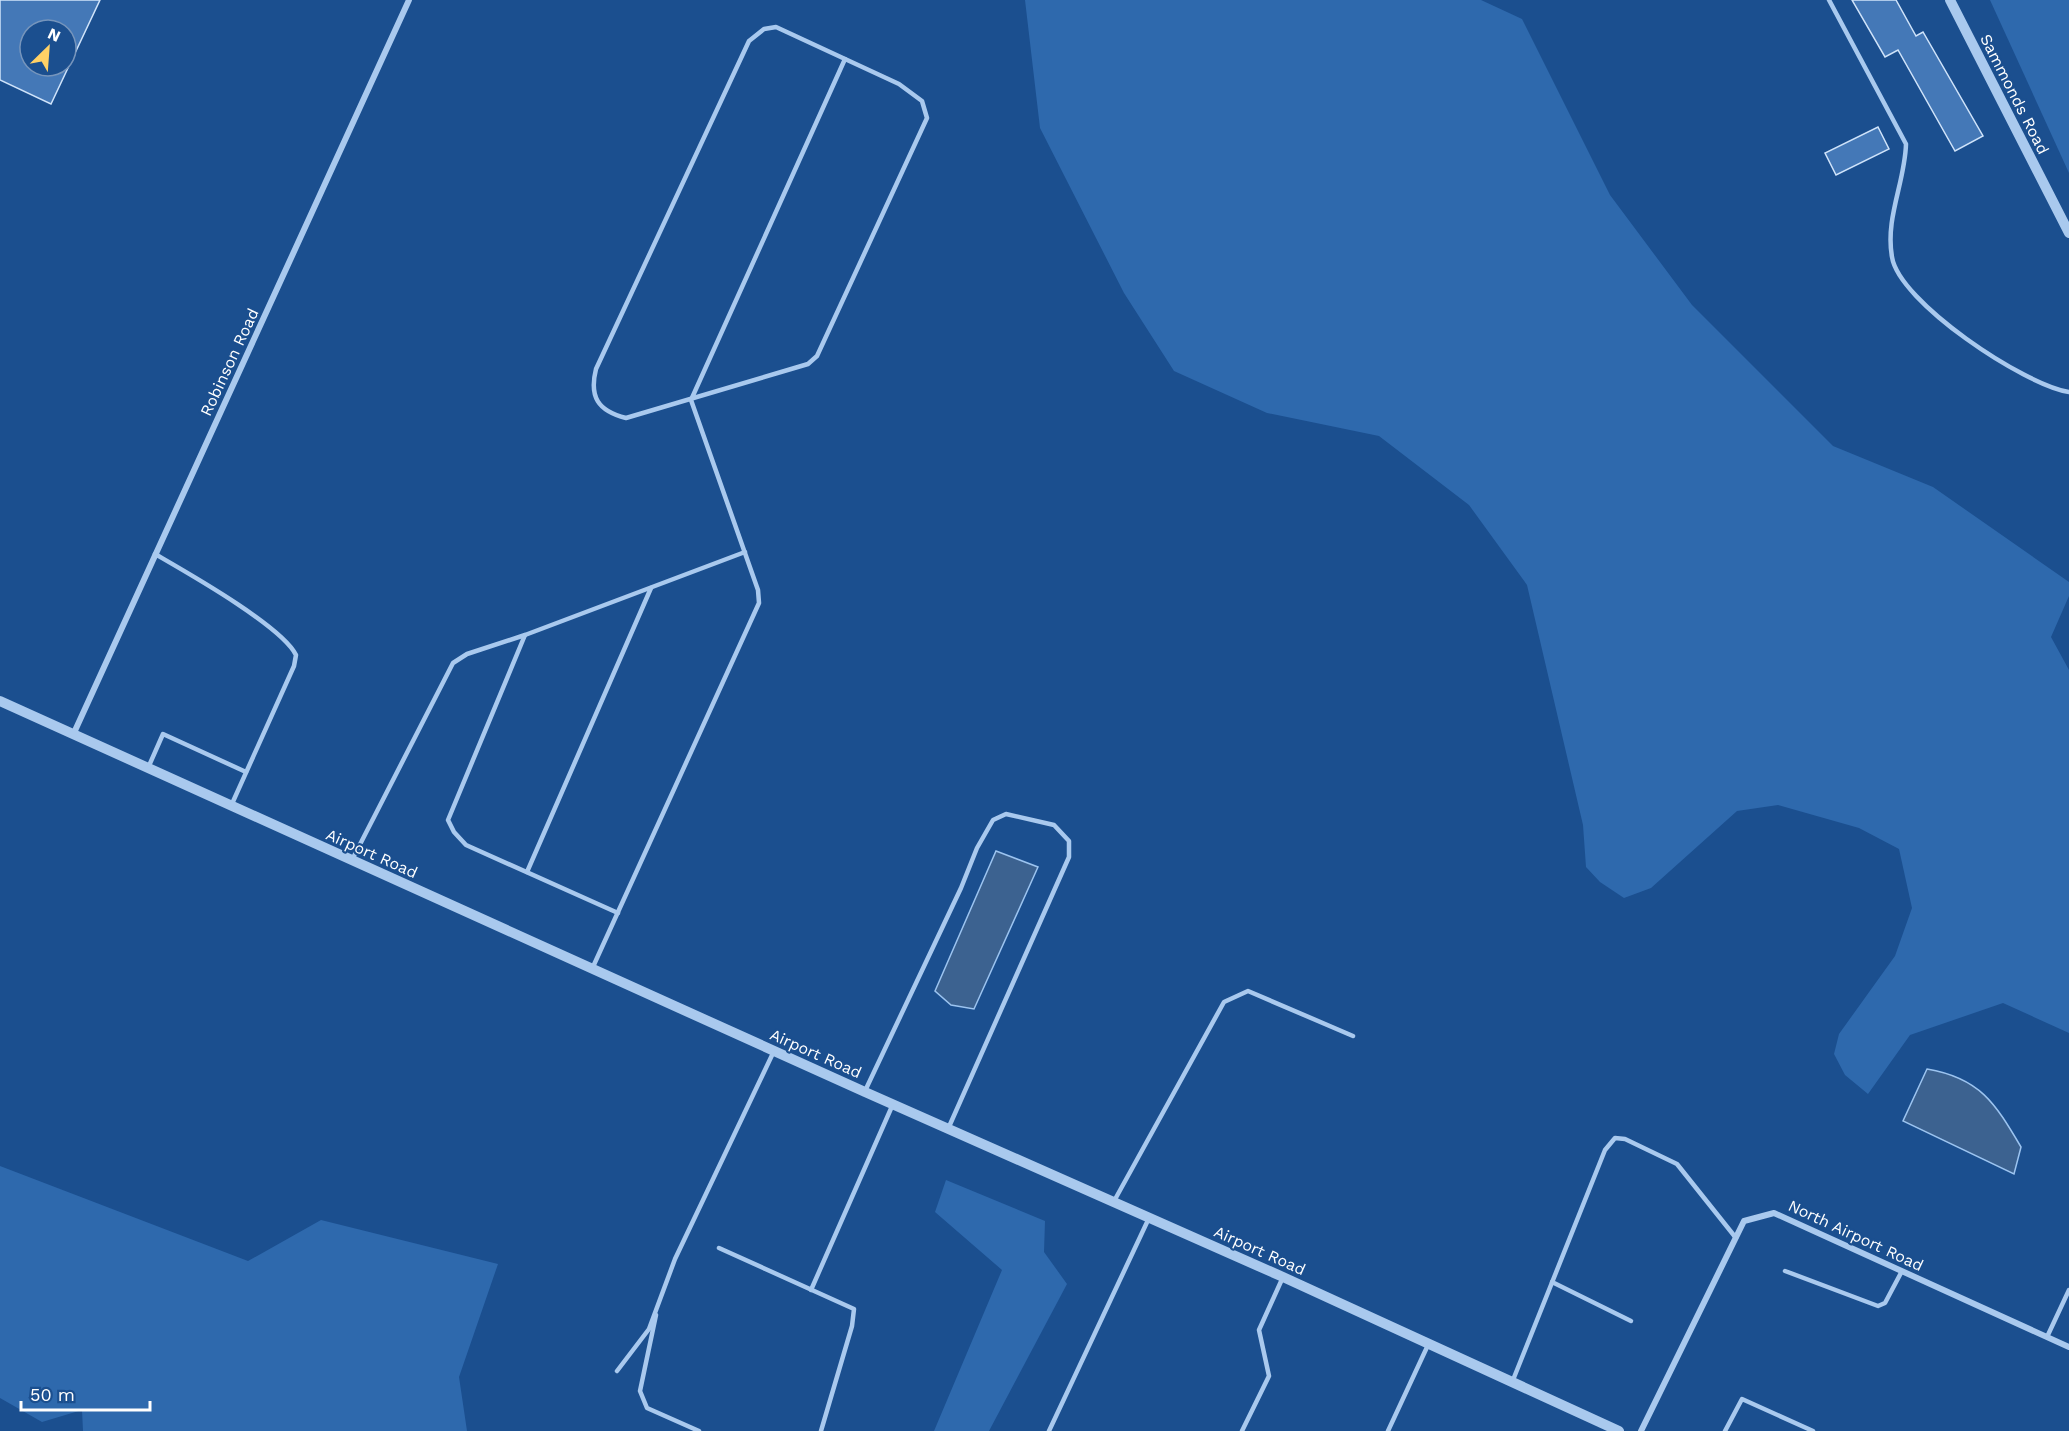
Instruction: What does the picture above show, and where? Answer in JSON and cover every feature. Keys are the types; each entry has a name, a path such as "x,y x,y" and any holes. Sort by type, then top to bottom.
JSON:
{"street":[{"name":"Robinson Road","path":"73,735 409,0"},
{"name":"Sammonds Road","path":"1950,0 2069,233"},
{"name":"Airport Road","path":"0,701 865,1092 1283,1276 1428,1345 1619,1431"},
{"name":"North Airport Road","path":"1641,1431 1744,1221 1774,1213 2069,1347"}],"lane":[{"path":"1829,0 1906,144 1906,159 1893,215 1891,241 1892,259 1902,282 1966,339 2000,362 2069,392"},
{"path":"776,27 913,92 922,101 927,118 817,356 808,364 691,400 626,418 609,414 599,404 592,386 596,369 749,41 764,29 776,27"},
{"path":"592,969 759,603 758,590 691,400 845,59"},
{"path":"352,860 453,663 467,654 525,635 745,552"},
{"path":"155,554 221,592 285,640 296,655 294,666 231,806"},
{"path":"527,872 651,588"},
{"path":"525,635 448,820 454,832 466,845 618,913"},
{"path":"148,768 162,734 246,772"},
{"path":"865,1092 961,888 977,848 993,820 1006,814 1054,825 1069,841 1069,857 948,1129"},
{"path":"1113,1203 1224,1002 1248,991 1353,1036"},
{"path":"616,1371 649,1329 675,1258 774,1051"},
{"path":"811,1290 893,1104"},
{"path":"1512,1383 1605,1150 1615,1138 1625,1139 1677,1164 1736,1238"},
{"path":"1049,1431 1149,1218"},
{"path":"719,1248 854,1309 852,1326 821,1431"},
{"path":"1785,1271 1878,1306 1885,1303 1902,1271"},
{"path":"1242,1431 1269,1376 1259,1330 1283,1276"},
{"path":"1552,1282 1631,1321"},
{"path":"2047,1337 2069,1290"},
{"path":"656,1312 657,1322 640,1391 647,1408 699,1431"},
{"path":"1388,1431 1428,1345"},
{"path":"1725,1431 1742,1399 1813,1431"}],"shaded area":[{"path":"1025,0 1481,0 1522,19 1610,195 1692,305 1833,446 1933,487 2069,582 2069,596 2051,637 2069,670 2069,1033 2003,1003 1910,1035 1868,1094 1845,1075 1834,1054 1839,1034 1895,956 1912,908 1899,849 1859,828 1778,805 1737,811 1651,888 1624,898 1600,882 1586,867 1583,825 1527,585 1469,505 1379,436 1267,413 1174,371 1124,293 1040,128"},
{"path":"1990,0 2069,0 2069,173"},
{"path":"996,851 1038,867 974,1009 951,1005 935,991"},
{"path":"1927,1069 1960,1079 1973,1086 1994,1105 2021,1147 2014,1174 1903,1121"},
{"path":"0,1166 248,1261 321,1220 498,1264 459,1377 467,1431 83,1431 82,1410 42,1422 0,1398"},
{"path":"946,1180 1045,1221 1044,1252 1067,1284 989,1431 934,1431 1002,1270 935,1212"}],"building":[{"path":"0,0 100,0 78,47 78,18 18,18 18,78 63,78 51,104 0,80"},
{"path":"1852,0 1896,0 1916,36 1923,32 1983,136 1955,151 1898,50 1885,57"},
{"path":"1878,127 1889,149 1836,175 1825,153"}]}
